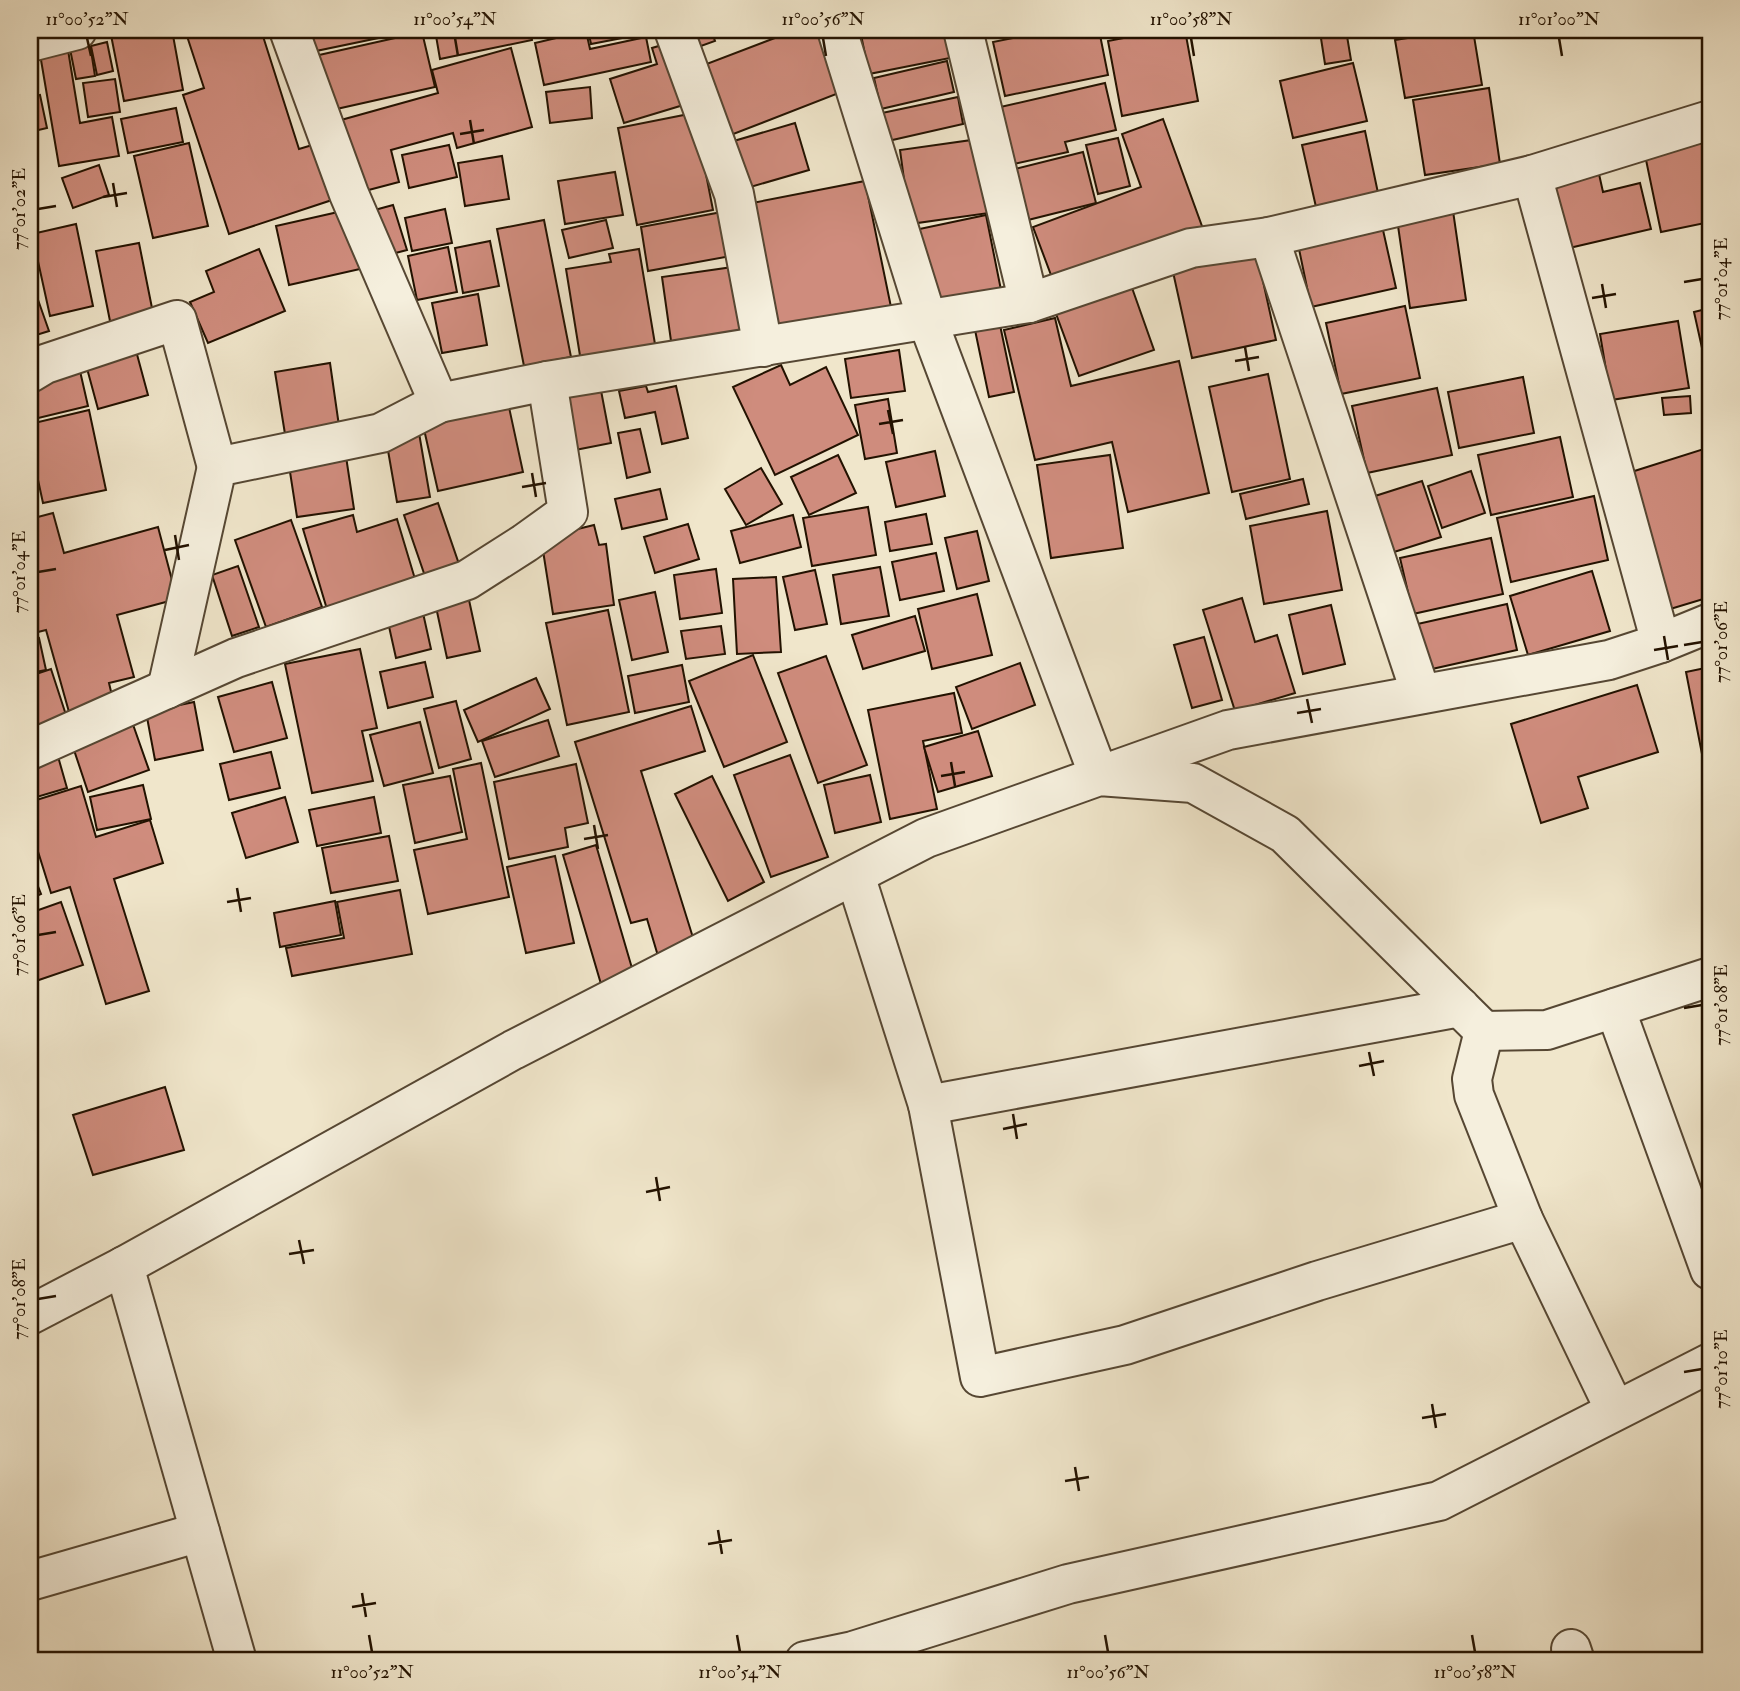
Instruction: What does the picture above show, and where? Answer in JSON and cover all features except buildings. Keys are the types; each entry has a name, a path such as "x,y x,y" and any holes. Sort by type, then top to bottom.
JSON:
{"street":[{"path":"30,42 77,30"},
{"path":"289,30 349,194 439,403"},
{"path":"674,30 734,194 763,347"},
{"path":"837,30 927,319 1099,776"},
{"path":"963,30 1029,303"},
{"path":"217,467 381,433 439,403 547,381 1029,303 1191,248 1269,237 1532,175 1710,120"},
{"path":"1532,175 1661,643"},
{"path":"1269,237 1421,694"},
{"path":"30,373 45,364 177,320 217,467 167,689"},
{"path":"30,750 236,658 467,580 525,543 568,512 547,381"},
{"path":"30,1315 124,1266 513,1050 926,838 1228,730 1609,660 1710,623"},
{"path":"1099,776 1193,783 1285,834 1472,1019 1474,1095 1523,1219 1615,1410"},
{"path":"855,875 928,1105 980,1377 1125,1345 1317,1281 1523,1219"},
{"path":"928,1105 1472,1019 1547,1030 1710,977"},
{"path":"1615,1008 1710,1270"},
{"path":"124,1266 237,1661"},
{"path":"804,1661 853,1651 1068,1584 1439,1501 1710,1363"},
{"path":"30,1581 200,1532"}]}
